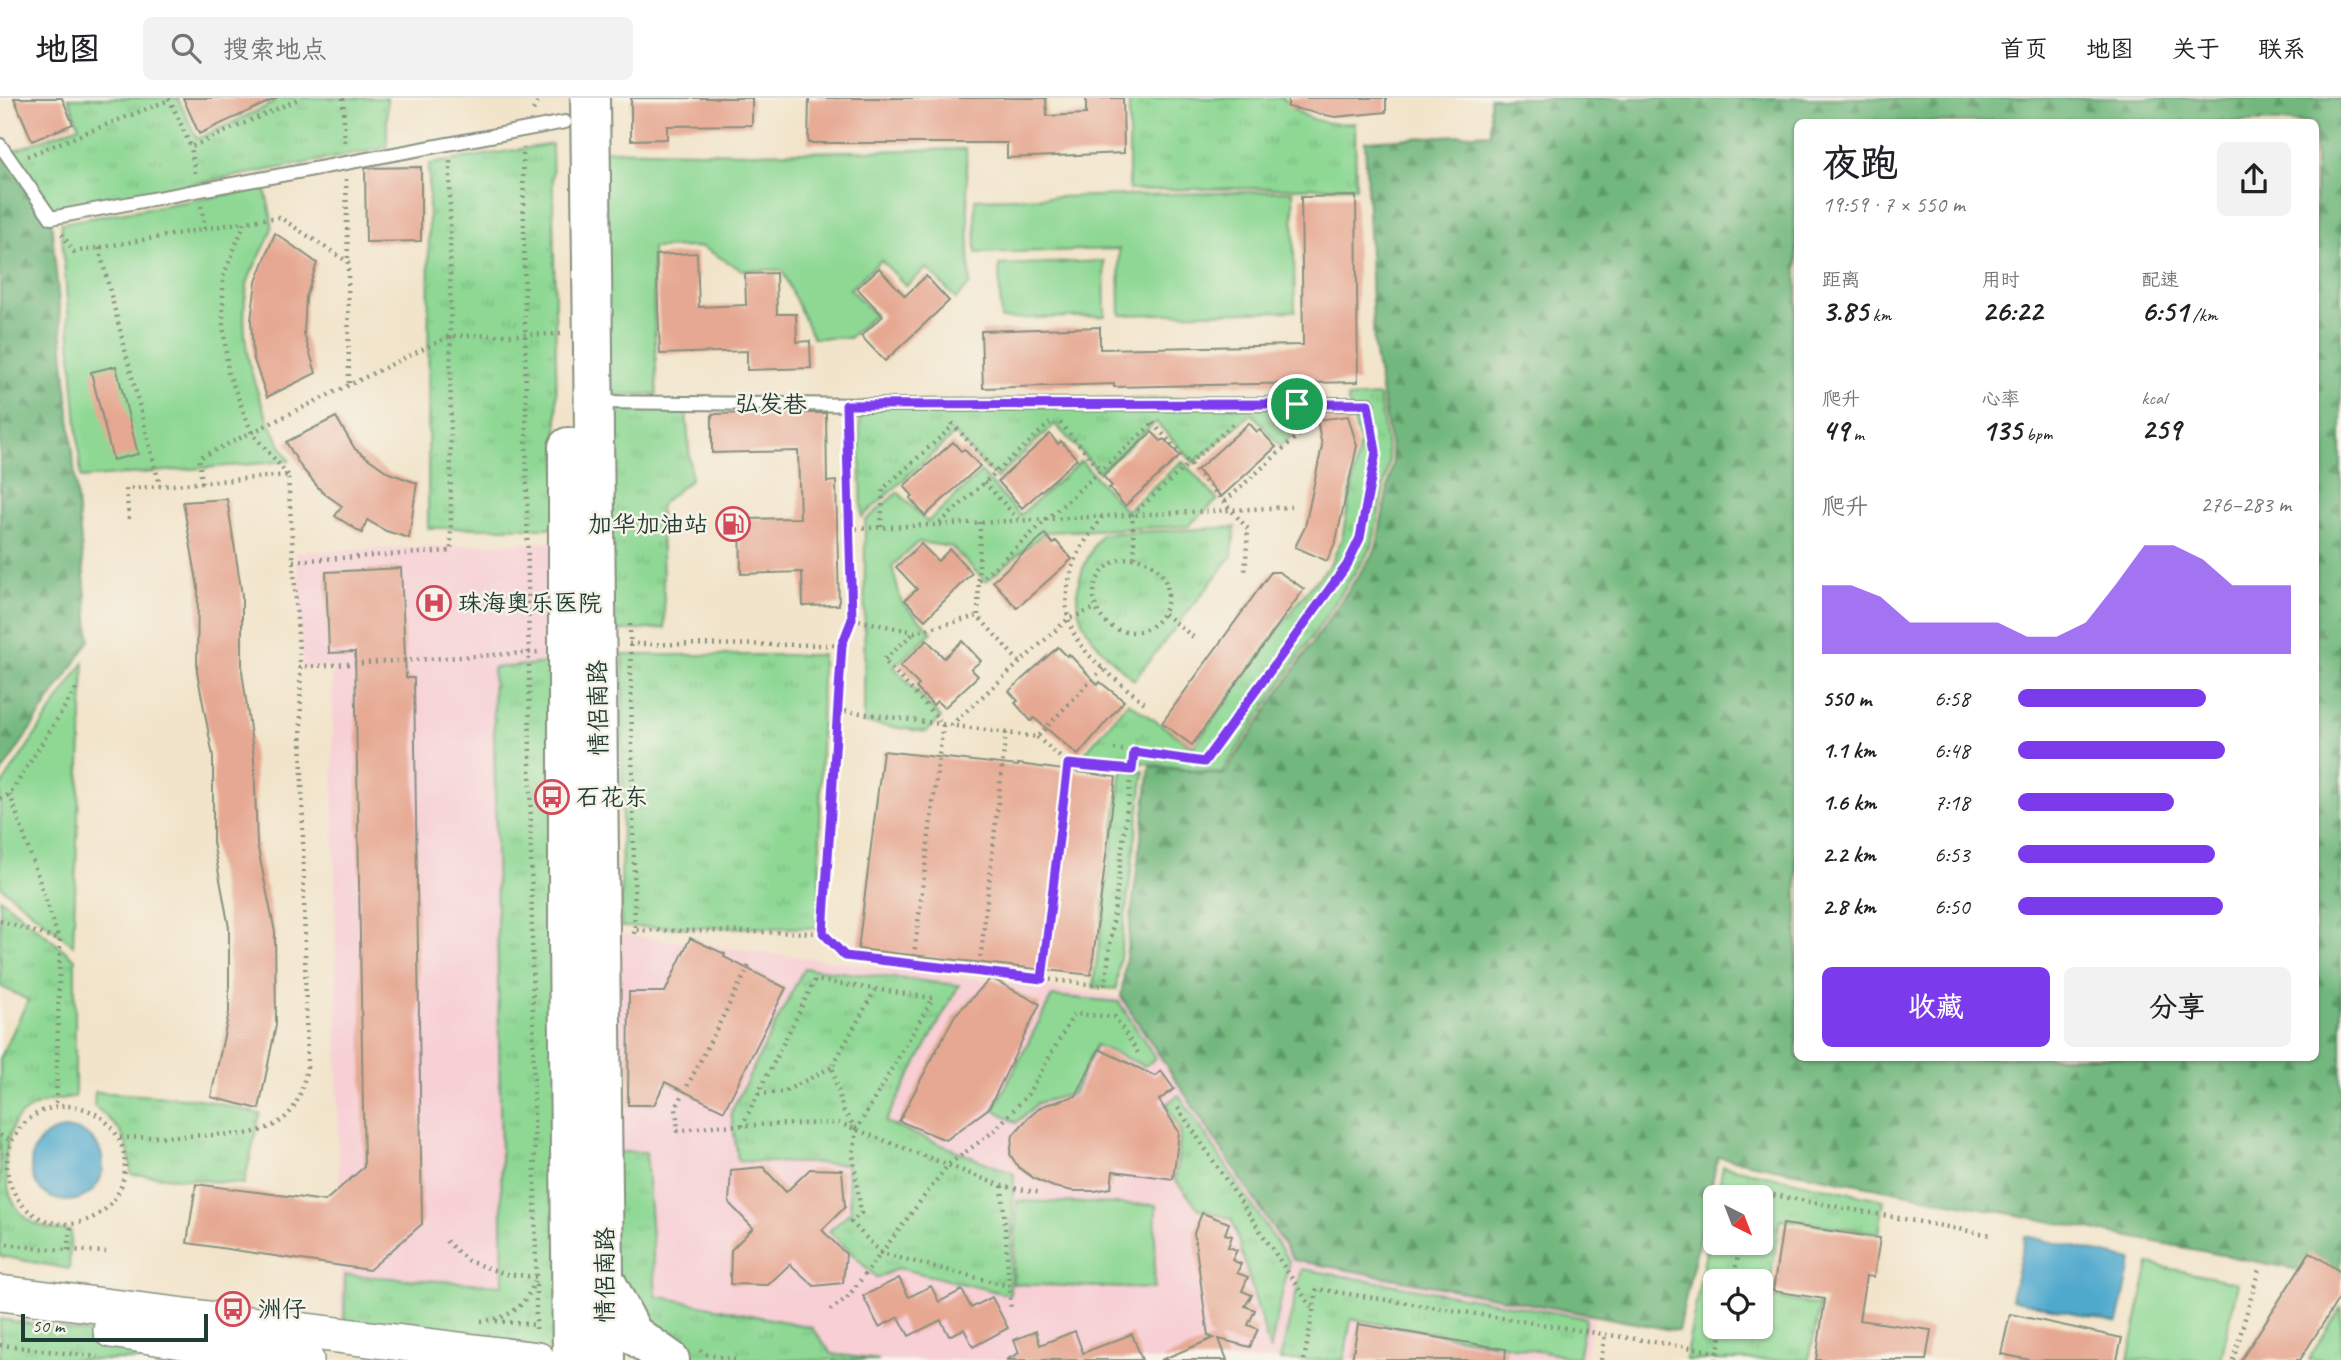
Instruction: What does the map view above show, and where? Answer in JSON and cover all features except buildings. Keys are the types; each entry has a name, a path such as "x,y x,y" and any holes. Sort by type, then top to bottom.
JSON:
{"main road":[{"name":"情侣南路","path":"573,106 568,334 583,647 601,930 570,1279 605,1360"},
{"name":"情侣南路","path":"572,1360 570,1279 583,647 594,402 573,106"},
{"path":"570,1279 633,1334 670,1360"}],"street":[{"path":"0,1293 537,1360"},
{"path":"0,1313 306,1360"}],"lane":[{"path":"0,145 51,218 522,130 573,106"},
{"name":"弘发巷","path":"594,402 846,405 1368,404"}],"path":[{"path":"191,148 301,98"},
{"path":"12,162 169,99 191,148 205,229"},
{"path":"522,130 528,653 570,1279 536,1325 537,1360"},
{"path":"293,561 451,551 450,143"},
{"path":"59,230 75,252 279,217 348,262 349,386"},
{"path":"120,1138 246,1134 265,1130 283,1121 300,1099 307,1068 300,667 288,475 252,433 228,372 223,323 223,277 245,222"},
{"path":"99,248 160,486"},
{"path":"202,483 199,458 450,336 568,334"},
{"path":"1137,404 1248,529 1245,574"},
{"path":"1132,515 1255,404"},
{"path":"1114,749 1204,762 1347,565 1360,538 1376,452 1368,404"},
{"path":"823,933 842,645 852,619 846,405"},
{"path":"936,405 996,472"},
{"path":"938,524 1056,418 1101,470"},
{"path":"979,581 1153,423"},
{"path":"881,527 883,489 954,425"},
{"path":"1224,502 1300,434"},
{"path":"129,519 126,489 288,475"},
{"path":"984,482 1019,520"},
{"path":"849,528 1291,507"},
{"path":"1132,515 1135,557"},
{"path":"1102,516 1076,558 1065,598 1070,628 1087,653 1147,705"},
{"path":"980,522 978,616 1020,663"},
{"path":"1135,557 1147,560 1165,578 1168,602 1164,614 1156,623 1134,633 1111,627 1096,608 1093,596 1095,583 1110,563 1135,557"},
{"path":"951,725 1068,619 1096,608"},
{"path":"1164,614 1196,639"},
{"path":"852,619 915,632 978,616"},
{"path":"913,964 943,724 884,660 915,632"},
{"path":"300,667 528,653 583,647 842,645"},
{"path":"1037,737 1103,668"},
{"path":"0,799 10,794 76,689"},
{"path":"838,710 1037,737 1068,764 1132,770"},
{"path":"979,971 1006,732"},
{"path":"601,930 823,933 845,956 1105,986 1134,752"},
{"path":"1042,979 1068,764"},
{"path":"10,794 60,940 56,1106"},
{"path":"0,921 60,940"},
{"path":"749,965 676,1108 678,1131 839,1122 1002,1186 1042,1193"},
{"path":"742,1126 815,981 933,998 857,1129 853,1154 861,1213 851,1222 881,1253 1009,1286"},
{"path":"758,1094 783,1092 832,1067 875,989"},
{"path":"830,1310 846,1298 948,1165 994,1130 1028,1094 1074,1014 1115,1017 1140,1056"},
{"path":"832,1067 843,1110 857,1129"},
{"path":"56,1106 75,1106 93,1112 109,1123 120,1138 125,1156 125,1175 119,1193 108,1208 90,1220 71,1225 50,1223 32,1214 17,1200 8,1181 6,1161 12,1141 23,1124 38,1112 56,1106"},
{"path":"1178,1108 1313,1311"},
{"path":"0,1135 12,1141"},
{"path":"1002,1186 1011,1311"},
{"path":"1773,1195 1991,1236"},
{"path":"68,1250 71,1225"},
{"path":"446,1241 468,1261 505,1274 570,1279"},
{"path":"0,1243 106,1252"},
{"path":"2233,1360 2259,1270"},
{"path":"491,1321 504,1316 525,1301 531,1293 570,1279"},
{"path":"1304,1360 1317,1289 1718,1352"},
{"path":"481,1321 536,1325"},
{"path":"1601,1360 1605,1334"},
{"path":"1716,1360 1720,1339"},
{"path":"0,1345 109,1358"}],"shaded area":[{"path":"568,541 572,1360 341,1335 332,668 303,669 297,552"},
{"path":"601,932 1120,997 1294,1260 1594,1316 1584,1360 670,1360 633,1334"}],"green space":[{"path":"68,98 178,98 197,139 274,103 272,98 387,98 387,148 53,210 13,151 79,126"},
{"path":"1283,98 1307,117 1325,122 1355,123 1356,187 1129,190 1129,100"},
{"path":"1490,98 2341,98 2341,1278 1718,1157 1712,1185 1703,1185 1703,1222 1678,1331 1294,1260 1121,997 1150,766 1223,775 1376,549 1393,461 1374,348 1365,141 1490,133"},
{"path":"552,144 559,528 428,528 429,164"},
{"path":"0,146 51,218 90,640 0,775"},
{"path":"966,149 970,284 956,299 927,268 906,286 881,260 850,289 875,315 849,338 813,338 782,270 742,270 702,247 652,248 657,394 602,396 598,150 750,153"},
{"path":"265,188 272,226 247,285 245,331 260,399 290,461 81,478 61,223"},
{"path":"1293,191 1295,311 1120,315 1119,249 976,253 975,199"},
{"path":"1104,261 1105,316 1001,319 999,265"},
{"path":"1379,396 1389,461 1372,547 1221,773 1083,755 1128,702 1193,747 1306,592 1330,565 1342,538 1360,443 1347,398"},
{"path":"1307,397 1309,421 1280,446 1252,413 1194,463 1156,422 1099,472 1055,424 996,479 955,434 862,517 859,402"},
{"path":"686,407 691,479 660,505 665,628 603,632 601,409"},
{"path":"1081,461 1126,511 1182,461 1218,500 1188,526 1045,532 986,582 952,547 918,542 892,566 901,601 932,632 894,667 941,718 926,732 864,723 865,521 898,492 927,522 981,472 1020,515"},
{"path":"1235,527 1232,556 1134,680 1099,646 1087,630 1080,614 1077,598 1080,579 1087,558 1101,534"},
{"path":"623,655 822,655 819,928 621,927"},
{"path":"84,662 73,945 0,886 0,788"},
{"path":"560,662 567,1360 344,1331 345,1275 503,1285 493,668"},
{"path":"1122,769 1144,771 1116,989 1093,987"},
{"path":"0,898 75,959 75,1097 44,1103 22,1114 11,1132 5,1159 8,1187 20,1212 40,1225 71,1231 69,1269 0,1256 0,1059 28,1000 0,986"},
{"path":"804,968 959,985 885,1122 1014,1174 1010,1295 898,1268 877,1278 829,1231 851,1211 846,1164 738,1161 731,1112"},
{"path":"1052,996 1119,1002 1156,1059 1144,1066 1096,1045 1073,1094 1038,1103 1016,1123 994,1109"},
{"path":"95,1092 200,1099 260,1114 244,1184 131,1174 126,1143 111,1121 94,1106"},
{"path":"1179,1095 1289,1261 1270,1351 1232,1219 1199,1209 1175,1180 1181,1132 1166,1104"},
{"path":"612,1152 646,1152 656,1296 811,1327 832,1354 879,1360 680,1360 611,1276"},
{"path":"1723,1166 1884,1200 1879,1233 1780,1219 1772,1269 1703,1269 1703,1339 1773,1339 1773,1297 1820,1306 1809,1360 1685,1360 1705,1255 1773,1255 1773,1185 1719,1185"},
{"path":"1017,1201 1156,1205 1154,1289 1013,1284"},
{"path":"2149,1264 2238,1283 2221,1360 2128,1360"},
{"path":"1302,1269 1586,1318 1578,1358 1351,1319 1344,1360 1280,1360"},
{"path":"2341,1307 2341,1360 2308,1360"},
{"path":"0,1319 261,1360 0,1360"}],"water":[{"path":"74,1129 93,1139 101,1151 101,1179 93,1191 81,1199 60,1201 41,1191 33,1179 31,1158 41,1139 53,1131"},
{"path":"2025,1236 2132,1260 2118,1323 2011,1299"}],"place":[{"name":"加华加油站","path":"733,524"},
{"name":"珠海奥乐医院","path":"434,603"},
{"name":"石花东","path":"552,797"},
{"name":"洲仔","path":"233,1309"}],"route":[{"path":"1297,404 1368,404 1376,452 1360,538 1347,565 1204,762 1134,752 1132,770 1068,764 1042,979 845,956 823,933 842,645 852,619 846,405 1297,404"}]}
